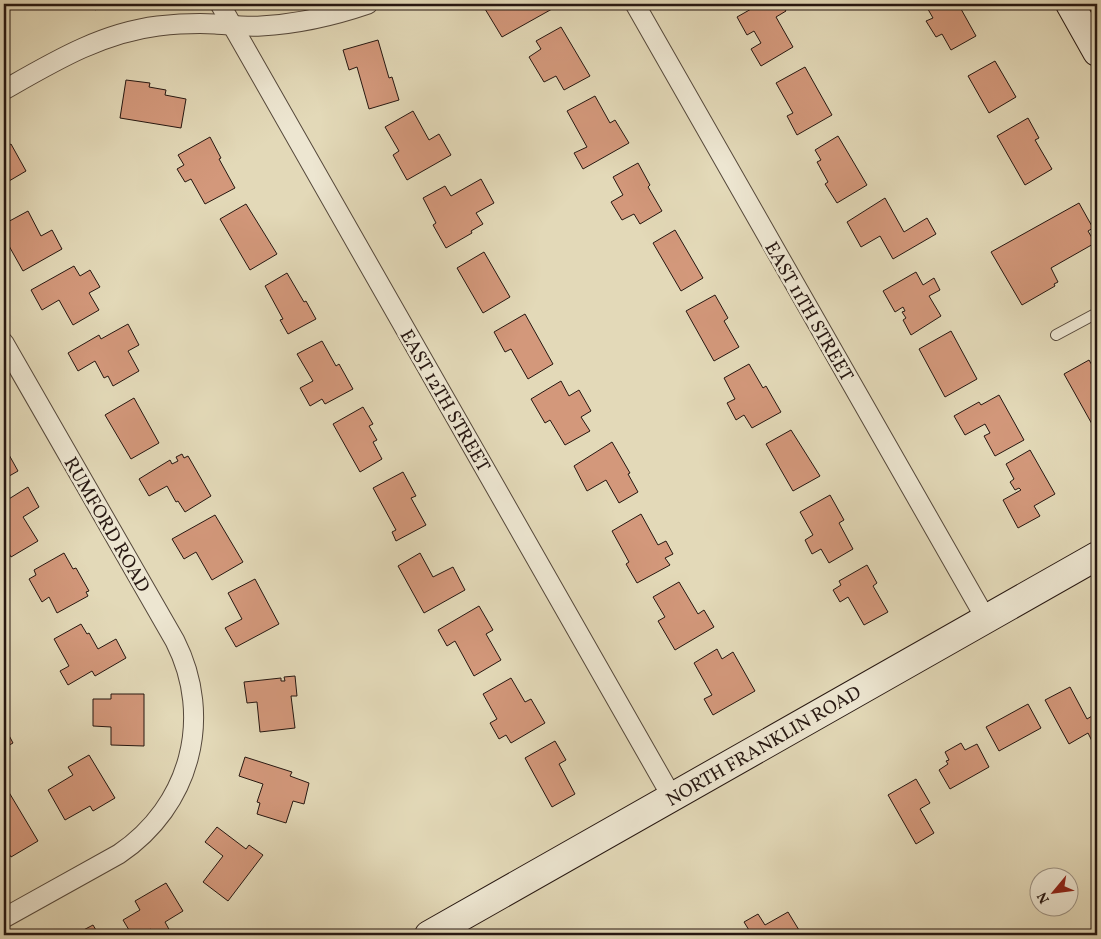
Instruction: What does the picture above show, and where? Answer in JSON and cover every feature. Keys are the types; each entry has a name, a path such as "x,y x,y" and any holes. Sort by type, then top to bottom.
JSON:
{"main road":[{"path":"1070,4 1097,52"},
{"name":"NORTH FRANKLIN ROAD","path":"428,935 1097,556"}],"street":[{"name":"EAST 12TH STREET","path":"220,4 672,797"},
{"path":"4,90 60,58 112,36 158,26 196,24 259,26 304,22 331,16 368,4"},
{"name":"EAST 11TH STREET","path":"635,4 986,619"},
{"name":"RUMFORD ROAD","path":"4,343 175,641 188,675 194,711 192,738 183,774 166,808 148,830 135,843 119,854 4,918"}],"lane":[{"path":"1056,335 1097,313"}],"building":[{"path":"91,4 105,4 95,10"},
{"path":"482,4 549,4 552,9 502,37"},
{"path":"760,4 782,4 786,11 776,17 793,47 761,66 751,49 761,43 754,31 747,35 737,17"},
{"path":"925,4 963,4 965,7 961,9 976,36 951,50 942,34 936,37 926,21 933,18"},
{"path":"561,27 590,76 564,90 556,76 544,82 529,57 541,49 536,41"},
{"path":"378,40 389,78 392,77 399,100 369,109 357,67 349,70 343,50"},
{"path":"995,61 1016,97 989,113 968,76"},
{"path":"805,67 832,115 797,135 787,116 793,113 776,83"},
{"path":"126,80 150,83 149,87 166,90 165,95 186,99 181,128 120,118"},
{"path":"595,96 610,123 615,120 629,143 583,169 574,153 587,147 567,111"},
{"path":"413,111 429,140 439,134 451,155 407,180 393,155 399,151 385,127"},
{"path":"1028,118 1039,138 1035,140 1052,169 1025,185 997,136"},
{"path":"838,136 867,185 837,203 825,184 828,182 817,162 821,160 815,150"},
{"path":"210,137 221,158 219,159 235,188 205,204 191,179 185,182 177,169 184,165 178,155"},
{"path":"11,144 26,171 4,184 4,148"},
{"path":"638,163 650,185 648,187 662,211 640,224 634,214 622,220 611,202 623,195 613,177"},
{"path":"481,179 494,203 476,213 483,224 471,231 472,233 446,248 433,225 436,223 423,198 445,186 451,196"},
{"path":"885,198 904,232 927,218 936,234 893,259 880,236 861,247 847,222"},
{"path":"1079,203 1093,228 1088,231 1095,243 1051,268 1058,282 1054,284 1055,286 1022,305 991,252"},
{"path":"246,204 277,254 250,270 220,219"},
{"path":"28,211 41,236 52,230 62,249 23,271 4,237 4,224"},
{"path":"675,230 703,278 681,291 653,243"},
{"path":"484,252 510,297 483,313 457,268"},
{"path":"74,266 80,276 90,270 100,287 89,293 99,310 73,325 59,300 42,310 31,290"},
{"path":"916,272 923,285 934,278 940,290 929,296 941,316 911,335 903,320 906,318 902,312 905,311 903,307 895,312 883,291"},
{"path":"287,273 316,319 288,334 280,320 283,319 265,286"},
{"path":"715,295 728,318 724,321 739,347 714,361 686,311"},
{"path":"525,314 553,364 528,379 511,349 505,352 494,332"},
{"path":"128,324 139,345 128,351 139,371 113,386 108,376 104,378 95,361 78,371 68,353 99,335 101,339"},
{"path":"951,331 977,379 945,397 919,349"},
{"path":"322,341 336,366 339,364 353,389 325,404 322,399 310,406 300,388 313,381 297,354"},
{"path":"1089,360 1093,367 1097,365 1097,433 1064,374"},
{"path":"749,364 763,388 766,386 781,412 752,428 744,415 736,420 727,403 735,399 724,378"},
{"path":"561,381 569,396 579,390 591,411 581,417 590,431 565,445 550,420 545,423 531,399"},
{"path":"999,395 1024,440 995,456 984,436 990,433 985,424 965,435 954,416 979,402 981,405"},
{"path":"134,398 159,443 131,459 105,415"},
{"path":"363,407 373,424 369,426 377,440 373,442 382,459 360,472 333,424"},
{"path":"791,430 820,476 793,491 766,444"},
{"path":"612,442 630,473 628,474 638,492 619,503 606,480 587,491 574,466"},
{"path":"1030,450 1055,494 1034,506 1040,516 1018,528 1003,500 1021,490 1019,488 1015,490 1010,482 1014,479 1006,464"},
{"path":"8,453 18,471 4,479 4,455"},
{"path":"182,454 184,458 188,456 211,496 185,512 178,501 176,502 167,486 149,496 139,479 170,460 172,464 178,461 176,457"},
{"path":"403,472 416,496 411,498 426,525 396,541 392,532 396,530 373,488"},
{"path":"28,487 39,507 23,517 38,541 11,557 4,544 4,502"},
{"path":"830,495 844,520 839,523 853,549 829,563 821,549 812,554 805,540 813,535 800,512"},
{"path":"641,514 658,545 666,541 673,554 665,558 670,565 637,583 626,564 629,562 612,531"},
{"path":"215,515 243,562 212,580 196,552 184,559 172,539"},
{"path":"64,553 73,569 76,568 89,591 86,592 88,596 57,613 49,597 42,602 29,579 36,575 34,570"},
{"path":"420,553 433,577 453,567 465,590 424,613 398,566"},
{"path":"867,565 877,583 873,586 888,612 864,625 848,597 840,602 833,590 841,585 839,581"},
{"path":"255,579 279,624 236,647 225,628 242,619 228,593"},
{"path":"679,582 698,614 704,610 714,627 675,650 658,621 665,617 653,597"},
{"path":"479,606 493,630 486,634 501,660 474,676 455,641 447,646 438,630"},
{"path":"81,624 87,634 89,633 98,649 116,639 126,658 95,676 92,671 68,685 60,671 69,666 54,639"},
{"path":"717,649 722,659 733,652 755,691 713,715 704,699 712,695 694,663"},
{"path":"295,676 297,696 291,696 295,728 260,732 257,702 247,703 244,682 281,678 281,681 285,681 284,677"},
{"path":"511,678 525,702 531,699 545,723 511,743 506,735 499,739 490,723 497,719 483,694"},
{"path":"1070,687 1087,719 1097,713 1097,737 1092,741 1088,733 1069,744 1045,700"},
{"path":"111,694 144,694 144,746 111,745 111,727 93,726 93,699 111,699"},
{"path":"4,698 9,708 4,711"},
{"path":"1028,704 1041,728 999,751 986,727"},
{"path":"4,726 13,743 4,748"},
{"path":"555,741 566,760 559,764 575,794 552,807 525,758"},
{"path":"961,743 965,750 977,744 989,767 950,789 939,770 948,764 946,761 949,760 945,752"},
{"path":"89,755 115,798 93,811 90,806 65,820 48,790 73,775 68,767"},
{"path":"245,757 292,772 290,776 309,783 304,804 293,801 286,823 257,814 260,803 257,802 263,784 239,776"},
{"path":"916,779 930,803 920,809 934,833 916,844 888,795"},
{"path":"7,789 38,841 11,857 4,845 4,791"},
{"path":"217,827 246,849 249,845 263,855 228,901 203,882 223,856 205,842"},
{"path":"166,883 183,911 165,922 171,933 168,935 154,935 151,929 141,935 132,935 123,920 140,910 135,901"},
{"path":"788,912 802,935 752,935 744,922 758,914 765,925"},
{"path":"93,925 99,935 74,935"}]}
